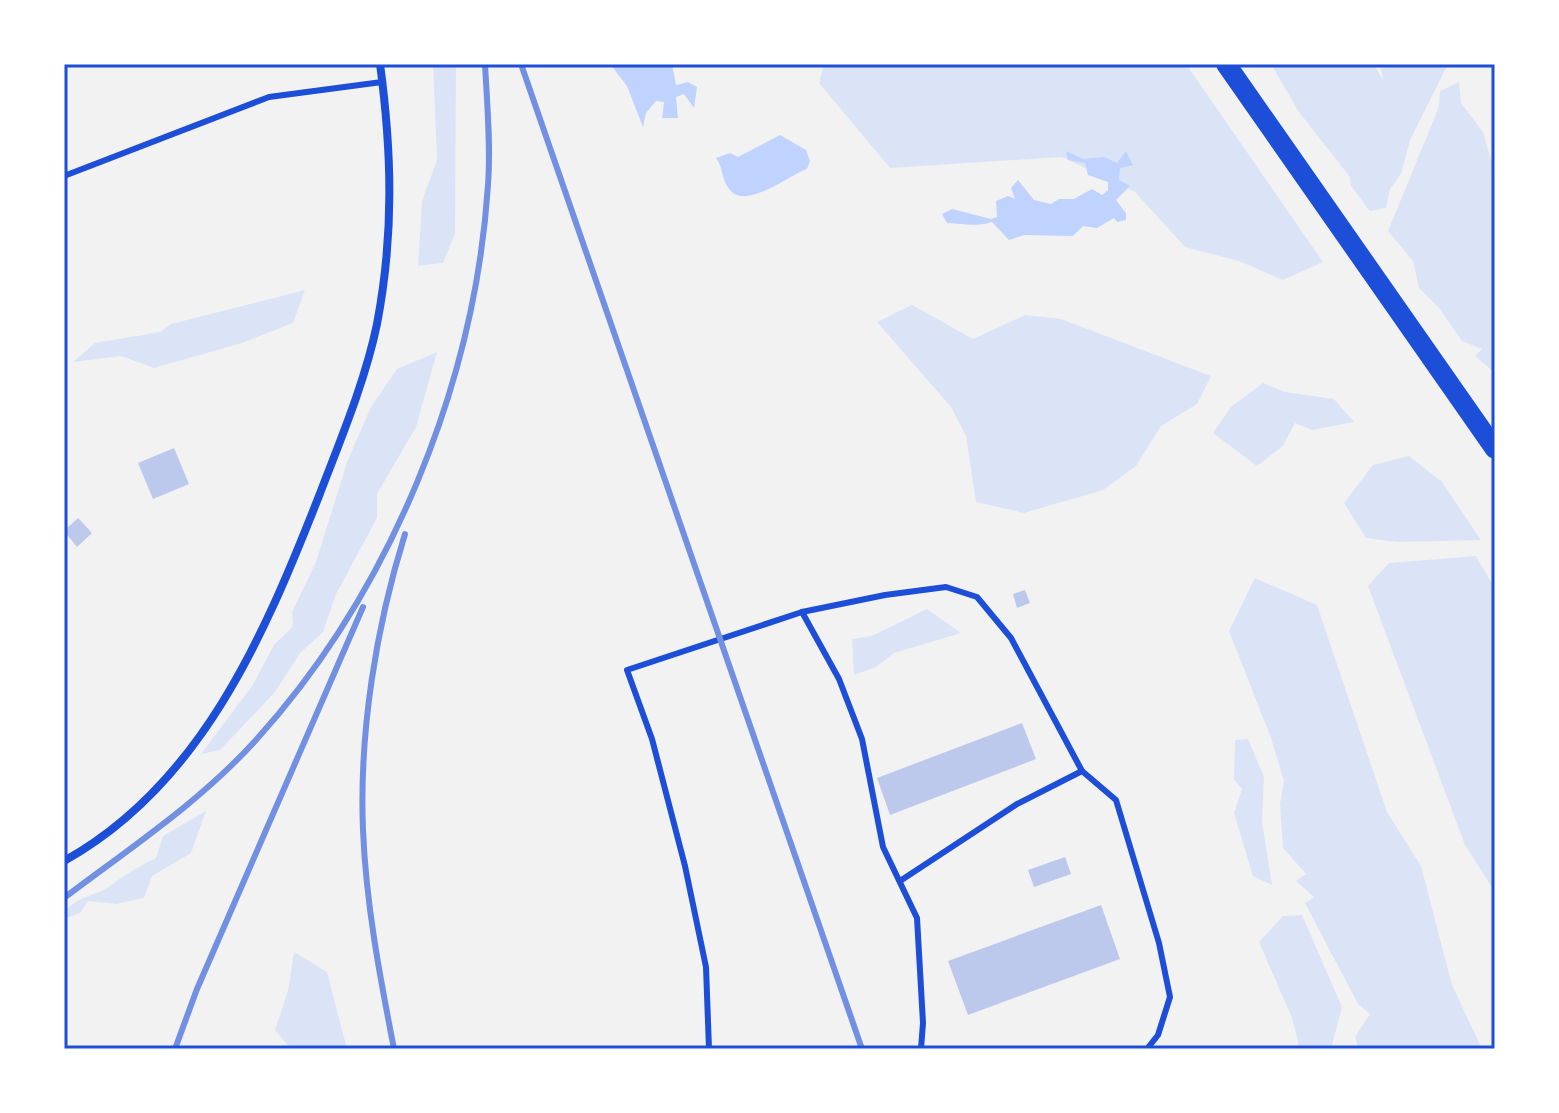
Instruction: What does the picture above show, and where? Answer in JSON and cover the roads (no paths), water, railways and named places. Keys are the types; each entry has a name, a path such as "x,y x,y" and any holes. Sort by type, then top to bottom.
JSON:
{"highway":[{"path":"1226,64 1495,449"}],"street":[{"path":"64,861 98,842 131,816 185,758 222,703 283,587 337,449 376,326 390,206 391,154 380,64"}],"lane":[{"path":"64,176 269,97 382,82"},
{"path":"709,1049 706,967 685,866 652,739 627,670 802,612 885,595 946,587 977,597 1011,638 1082,771 1116,800 1159,943 1170,997 1158,1035 1147,1049"},
{"path":"802,612 839,679 862,739 883,847 917,918 923,1010 921,1049"},
{"path":"900,881 1017,804 1082,771"}],"water":[{"path":"610,64 672,64 676,85 688,82 697,87 694,108 684,94 676,97 678,118 662,118 664,102 656,101 646,113 643,127 627,86"},
{"path":"780,135 806,150 810,161 807,169 759,193 739,196 732,192 716,158 730,153 738,157"},
{"path":"1066,151 1083,159 1104,157 1117,163 1126,151 1133,165 1120,168 1119,180 1130,186 1116,200 1126,213 1126,220 1117,222 1114,218 1097,228 1083,226 1073,236 1024,235 1009,240 992,222 975,225 947,223 942,214 952,209 991,219 997,217 996,201 1008,196 1015,199 1011,188 1018,180 1034,200 1051,204 1059,199 1074,199 1092,189 1102,195 1108,190 1108,182 1088,175 1085,163 1068,160"}],"railway":[{"path":"64,898 188,804 256,740 304,682 347,619 385,552 417,482 444,409 465,335 480,260 488,185 485,64"},
{"path":"521,64 862,1049"},
{"path":"394,1049 370,913 362,793 367,718 378,643 405,534"},
{"path":"175,1049 197,989 363,607"}]}
